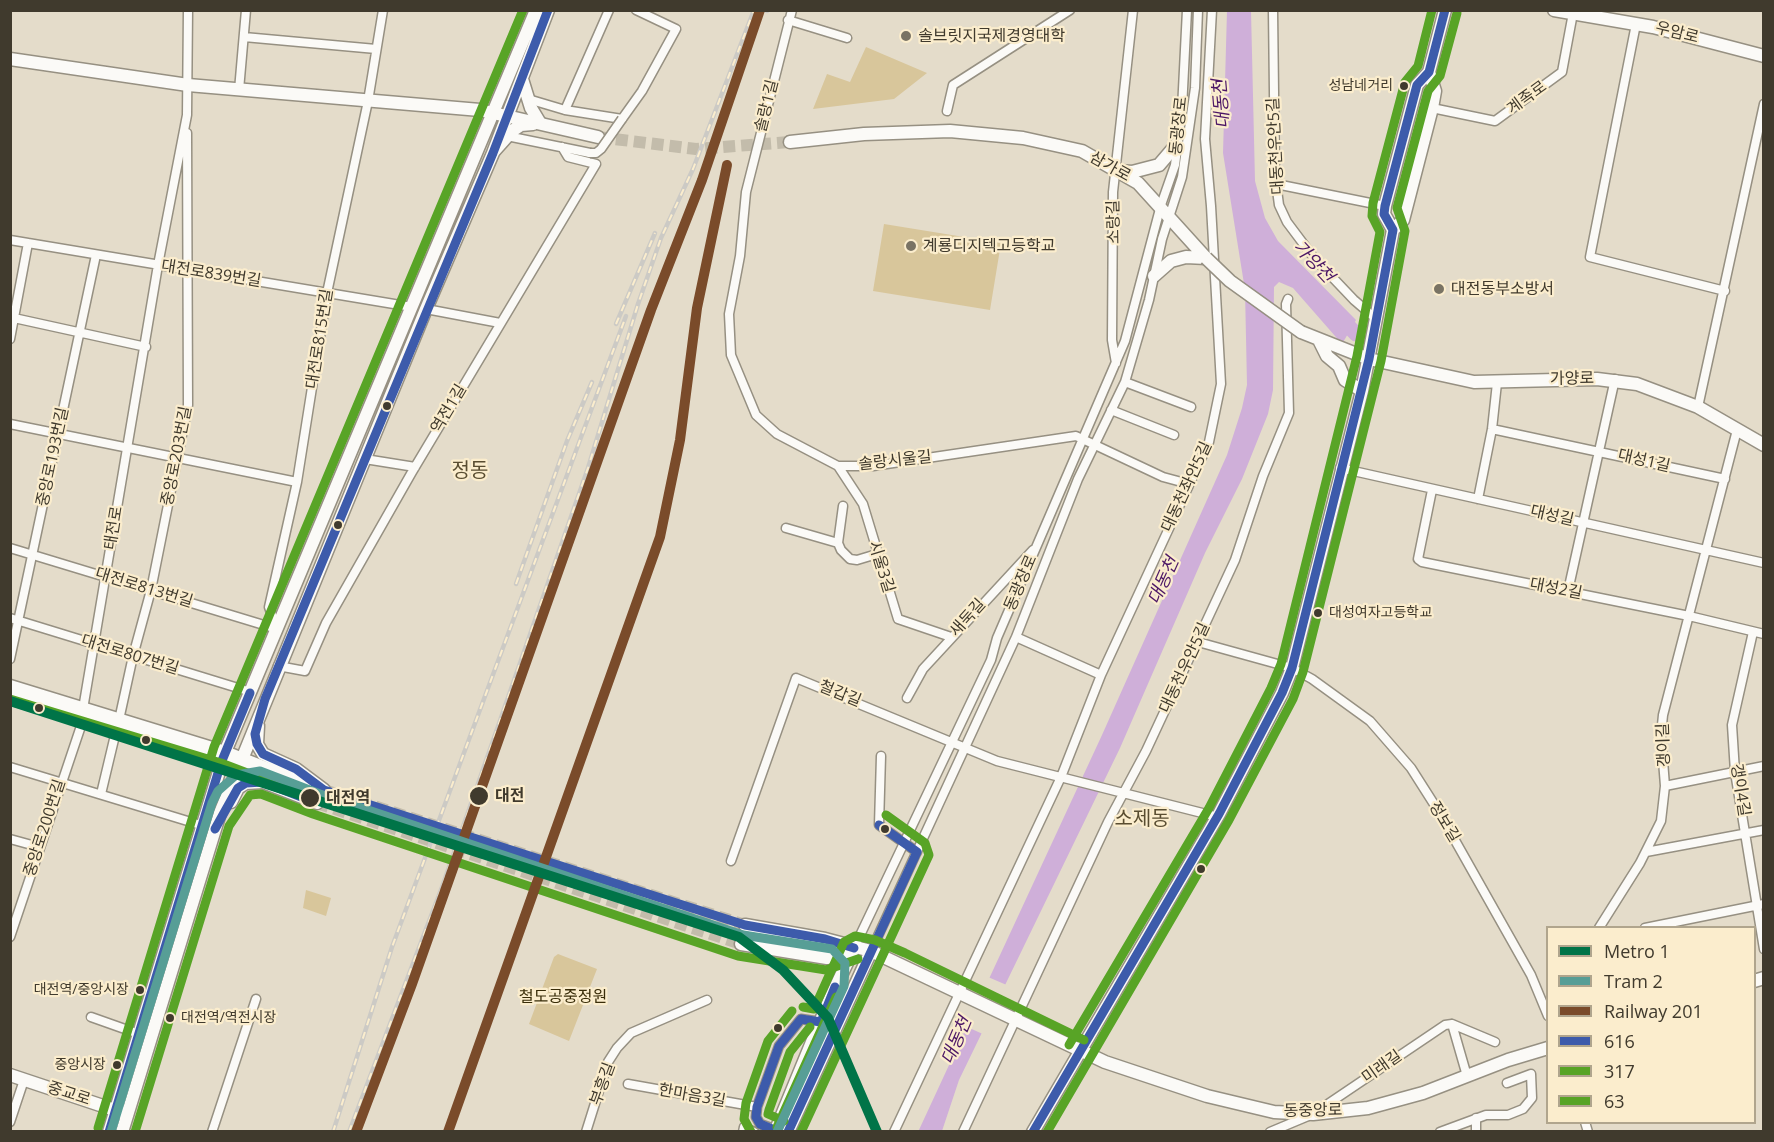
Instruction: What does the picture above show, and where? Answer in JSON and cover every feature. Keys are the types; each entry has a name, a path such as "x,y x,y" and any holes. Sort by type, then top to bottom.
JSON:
{"main road":[{"path":"122,1131 122,1112 139,1034 223,758 412,307 501,114 536,10"},
{"path":"109,1131 122,1112 239,763 426,309 493,153 501,114 522,79 548,10"},
{"path":"1393,230 1384,214 1385,206 1417,86 1429,72 1445,10"},
{"name":"우암로","path":"1554,10 1636,24 1764,56"},
{"path":"10,59 188,85 501,114 598,137"},
{"path":"1033,1131 1218,817 1282,693 1292,668 1340,468 1362,391 1393,230 1403,220 1432,108 1435,91 1429,72"},
{"path":"522,79 528,99 540,123"},
{"path":"493,153 507,136 521,125 540,123"},
{"name":"삼가로","path":"790,142 864,134 950,131 1047,142 1082,151 1138,183 1165,210 1206,258 1247,294 1301,332 1369,359"},
{"path":"1117,171 1132,172 1159,165 1178,144"},
{"path":"1154,276 1171,261 1186,257 1206,258"},
{"path":"1319,340 1327,356 1339,366 1345,380 1362,391"},
{"name":"가양로","path":"1369,359 1443,376 1497,383 1566,378 1615,380 1650,388 1698,407 1764,445"},
{"path":"10,686 83,715"},
{"path":"10,698 118,725 324,790 296,769 263,754 257,744 255,734 265,699"},
{"path":"239,763 263,782 316,803"},
{"path":"218,820 228,808 238,788 246,783 263,782"},
{"name":"동중앙로","path":"745,925 825,939 871,951 1105,1062 1207,1096 1274,1112 1313,1114 1368,1108 1467,1076 1508,1059 1546,1049"},
{"path":"741,944 827,958 854,948"},
{"name":"동광장로","path":"780,1131 821,1022 854,948"},
{"name":"동광장로","path":"780,1131 871,951"},
{"name":"중교로","path":"10,1075 122,1112"}],"street":[{"name":"태전로","path":"83,715 126,447 187,115 188,10"},
{"path":"239,90 246,10"},
{"name":"대전로815번길","path":"277,629 269,608 297,482 327,293 368,101 383,10"},
{"path":"565,110 609,10"},
{"path":"507,136 590,153 596,153 601,149 642,91 676,29 636,10"},
{"name":"솔랑1길","path":"746,192 792,10"},
{"path":"947,111 953,85 1070,10"},
{"name":"소랑길","path":"1116,363 1112,340 1113,192 1133,10"},
{"name":"동광장로","path":"871,951 1016,637 1078,479 1125,382 1154,276 1175,165 1187,10"},
{"name":"동광장로","path":"854,948 905,845 991,660 997,638 1125,341 1165,210 1182,177 1189,134 1198,10"},
{"name":"대동천좌안5길","path":"894,1131 961,995 1063,777 1101,675 1209,442 1221,384 1211,206 1204,139 1212,10"},
{"name":"대동천우안5길","path":"1273,10 1276,184 1279,206 1287,222 1314,258 1354,300 1375,318"},
{"name":"계족로","path":"1432,108 1495,121 1562,72 1573,13"},
{"path":"788,20 847,38"},
{"path":"1636,24 1590,257 1725,291"},
{"path":"244,37 376,49"},
{"path":"528,99 565,110 622,119"},
{"path":"1698,407 1764,104"},
{"name":"중앙로203번길","path":"101,794 151,590 188,405 187,115"},
{"name":"역전1길","path":"278,666 305,671 326,623 415,467 596,164 568,157 562,147"},
{"path":"1276,184 1385,206"},
{"name":"솔랑시울길","path":"746,192 740,256 729,314 731,354 756,415 777,434 838,466 873,466 1076,436 1163,477 1190,484"},
{"name":"대전로839번길","path":"10,240 412,307"},
{"path":"10,339 28,243"},
{"name":"중앙로193번길","path":"10,659 15,619 33,554 96,255"},
{"name":"대동천우안5길","path":"963,1131 1121,793 1198,642 1235,560 1263,476 1289,412 1286,304 1288,299"},
{"path":"426,309 500,323"},
{"path":"14,318 146,347"},
{"path":"1568,591 1615,380"},
{"path":"1125,382 1191,407"},
{"path":"1478,499 1492,429 1497,383"},
{"path":"1111,410 1173,435"},
{"path":"10,424 297,482"},
{"name":"대성1길","path":"1492,429 1599,450 1725,479"},
{"path":"1707,550 1737,430"},
{"path":"365,459 415,467"},
{"name":"시울3길","path":"838,466 862,504 898,619 951,637"},
{"name":"대성길","path":"1340,468 1764,563"},
{"name":"대성2길","path":"1432,490 1418,559 1422,562 1689,616 1764,634"},
{"path":"838,543 843,506"},
{"path":"786,528 838,543 850,559 877,554"},
{"name":"새둑길","path":"907,698 923,669 1037,545"},
{"name":"대전로813번길","path":"10,548 277,629"},
{"name":"갱이길","path":"1600,926 1647,852 1661,821 1665,786 1661,735 1663,715 1707,550"},
{"name":"대전로807번길","path":"15,619 250,692"},
{"name":"갱이4길","path":"1753,632 1732,725 1735,772 1760,905 1764,949"},
{"path":"1016,637 1101,675"},
{"name":"정보길","path":"1198,642 1292,668 1322,685 1370,721 1411,768 1521,957 1546,1011"},
{"name":"철갑길","path":"731,861 796,678 997,761 1121,793"},
{"name":"중앙로200번길","path":"10,937 83,715"},
{"path":"881,756 879,825 917,852"},
{"path":"1665,786 1764,766"},
{"path":"10,767 204,826"},
{"path":"1121,793 1218,817"},
{"path":"1647,852 1764,830"},
{"path":"10,839 39,847"},
{"path":"1651,926 1760,905"},
{"path":"1541,1000 1546,994"},
{"path":"212,1131 256,999"},
{"name":"부흥길","path":"586,1131 608,1062 617,1048 631,1033 657,1024 706,1000"},
{"path":"91,1017 139,1034"},
{"path":"780,1131 760,1124 756,1118 757,1107 779,1046 801,1019 821,1022"},
{"path":"1452,1024 1495,1042"},
{"path":"1452,1024 1467,1076"},
{"name":"미래길","path":"1270,1131 1313,1114 1434,1031 1452,1024"},
{"path":"1440,1131 1476,1118 1508,1115 1523,1109 1532,1098 1531,1074 1507,1083"},
{"path":"10,1122 24,1080"},
{"name":"한마음3길","path":"628,1084 757,1107"},
{"path":"1476,1118 1476,1131"},
{"path":"743,1131 744,1127 754,1131"}],"green space":[{"path":"866,47 927,73 894,99 813,109 827,74 850,82"},
{"path":"884,224 1001,243 990,310 873,291"},
{"path":"306,890 331,898 326,916 303,908"},
{"name":"철도공중정원","path":"558,954 597,969 569,1041 529,1024 554,957"}],"shaded area":[{"path":"1227,11 1251,11 1255,181 1265,218 1278,241 1356,320 1342,344 1293,288 1279,282 1274,287 1273,390 1268,414 1242,479 1205,553 1120,748 959,1080 942,1131 918,1132 1102,735 1227,455 1242,408 1247,385 1245,290 1223,153"}],"pier":[{"path":"988,977 1009,986 985,1035 965,1026"}],"waterway":[{"name":"가양천","path":"1337,314 1356,334"}],"tunnel":[{"path":"598,137 696,149 790,142"},
{"path":"324,790 745,925"},
{"path":"317,803 741,944"}],"railway":[{"path":"349,1132 442,887 588,468 638,304 661,238 693,169 754,10"},
{"path":"616,324 655,233"},
{"path":"333,1132 392,947 626,316"},
{"path":"516,584 567,441 592,382"}],"metro line":[{"name":"1","path":"10,701 739,937 783,970 828,1018 877,1132"}],"tram line":[{"name":"2","path":"111,1132 212,803 218,791 236,775 260,771 320,794 743,935 832,949 845,963 844,986 777,1132"}],"rail line":[{"name":"201","path":"356,1132 412,984 651,310 702,180 760,10"},
{"name":"201","path":"448,1132 660,537 680,440 697,308 727,165"}],"transit line":[{"name":"63","path":"98,1128 214,747 523,10"},
{"name":"616","path":"548,10 493,153 265,699 255,734 257,744 263,754 296,769 324,790 745,925 825,939 854,948"},
{"name":"63","path":"1069,1045 1209,808 1281,664 1357,356 1380,232 1372,216 1373,203 1405,82 1418,66 1432,10"},
{"name":"616","path":"1033,1132 1219,814 1282,693 1292,668 1369,359 1393,230 1384,214 1385,206 1417,85 1429,72 1445,10"},
{"name":"317","path":"1047,1132 1229,820 1293,699 1303,672 1381,361 1405,231 1397,208 1428,91 1440,76 1457,13"},
{"name":"616","path":"109,1132 221,763 250,693"},
{"name":"317","path":"10,699 221,763 284,787"},
{"name":"616","path":"215,829 238,788 246,783 263,782 309,800"},
{"name":"317","path":"135,1132 229,826 250,795 261,794 313,814 738,956 826,970 858,959"},
{"name":"317","path":"801,1132 929,855 925,843 886,815"},
{"name":"616","path":"788,1132 917,852 879,825"},
{"name":"63","path":"803,1007 814,1009 844,942 855,936 875,940 905,953 1084,1040"},
{"name":"616","path":"801,1019 821,1022 835,987"},
{"name":"63","path":"777,1127 836,997"},
{"name":"63","path":"751,1132 744,1119 746,1103 768,1041 792,1011"},
{"name":"616","path":"779,1132 760,1124 756,1117 757,1107 779,1046 801,1019"},
{"name":"317","path":"784,1121 768,1114 769,1110 790,1052 810,1027"}],"place":[{"name":"솔브릿지국제경영대학","path":"906,36"},
{"name":"성남네거리","path":"1404,86"},
{"name":"계룡디지텍고등학교","path":"911,246"},
{"name":"대전동부소방서","path":"1439,289"},
{"name":"대성여자고등학교","path":"1318,613"},
{"name":"대전","path":"479,796"},
{"name":"대전역","path":"310,798"},
{"name":"대전역/중앙시장","path":"140,990"},
{"name":"대전역/역전시장","path":"170,1018"},
{"name":"중앙시장","path":"117,1065"}],"district":[{"name":"정동","path":"470,471"},
{"name":"소제동","path":"1142,819"}],"water label":[{"name":"대동천","path":"1222,104"},
{"name":"대동천","path":"1164,581"},
{"name":"대동천","path":"957,1041"}]}
